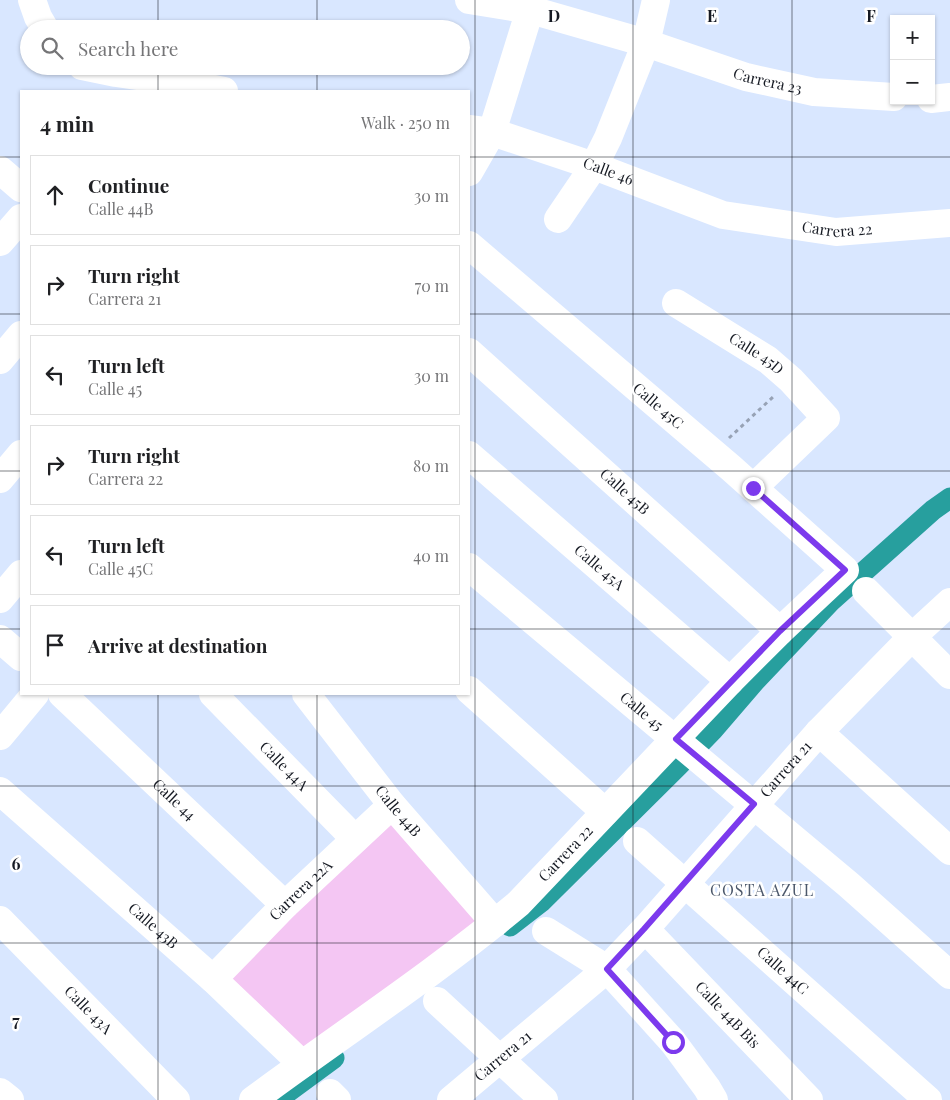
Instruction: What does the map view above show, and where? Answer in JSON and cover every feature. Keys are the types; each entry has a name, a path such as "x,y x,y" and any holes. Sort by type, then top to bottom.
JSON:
{"street":[{"path":"32,0 40,20"},
{"name":"Carrera 23","path":"469,0 532,5 746,77 814,92 890,97"},
{"path":"558,219 594,166 608,138 646,43 656,0"},
{"path":"470,168 480,130 532,5"},
{"path":"126,75 185,87 214,90"},
{"path":"935,99 950,97"},
{"name":"Calle 46","path":"480,130 594,166 723,215"},
{"path":"0,170 20,187"},
{"name":"Carrera 22","path":"723,215 836,232 950,223"},
{"path":"0,242 20,219"},
{"name":"Calle 45C","path":"470,246 713,453 845,570"},
{"name":"Calle 45D","path":"676,303 768,360 791,380 826,418 753,488"},
{"path":"0,360 20,336"},
{"name":"Calle 45B","path":"470,353 780,631"},
{"path":"0,479 20,455"},
{"name":"Calle 45A","path":"470,456 730,682"},
{"name":"Calle 45","path":"470,568 754,804 950,975"},
{"name":"Carrera 22","path":"253,1100 495,923 518,904 605,812 681,743 730,682 780,631 845,570"},
{"path":"0,599 20,575"},
{"path":"866,591 950,675"},
{"name":"Carrera 21","path":"451,1100 607,969 819,732 913,636 950,602"},
{"path":"0,638 20,656"},
{"path":"470,691 605,812"},
{"path":"0,736 34,695"},
{"name":"Calle 44","path":"63,695 285,905"},
{"name":"Calle 44A","path":"214,695 355,839"},
{"name":"Calle 44B","path":"307,695 392,805 495,923"},
{"path":"819,732 950,851"},
{"name":"Calle 43B","path":"0,791 213,979 302,1064"},
{"name":"Carrera 22A","path":"213,979 285,905 392,805"},
{"name":"Calle 44C","path":"637,840 928,1100"},
{"name":"Calle 43A","path":"0,920 176,1100"},
{"name":"Calle 44B Bis","path":"644,929 810,1100"},
{"path":"546,931 607,969 673,1042 714,1100"},
{"path":"437,1001 544,1100"},
{"path":"0,1092 10,1100"}],"path":[{"path":"713,453 791,380"}],"shaded area":[{"path":"392,805 495,923 302,1064 213,979"}],"waterway":[{"path":"510,926 541,902 678,766 830,602 933,510 950,498"},
{"path":"277,1100 334,1058"}],"district":[{"name":"COSTA AZUL","path":"762,890"}],"route":[{"path":"673,1042 607,969 754,804 676,739 780,631 845,570 753,488"}]}
